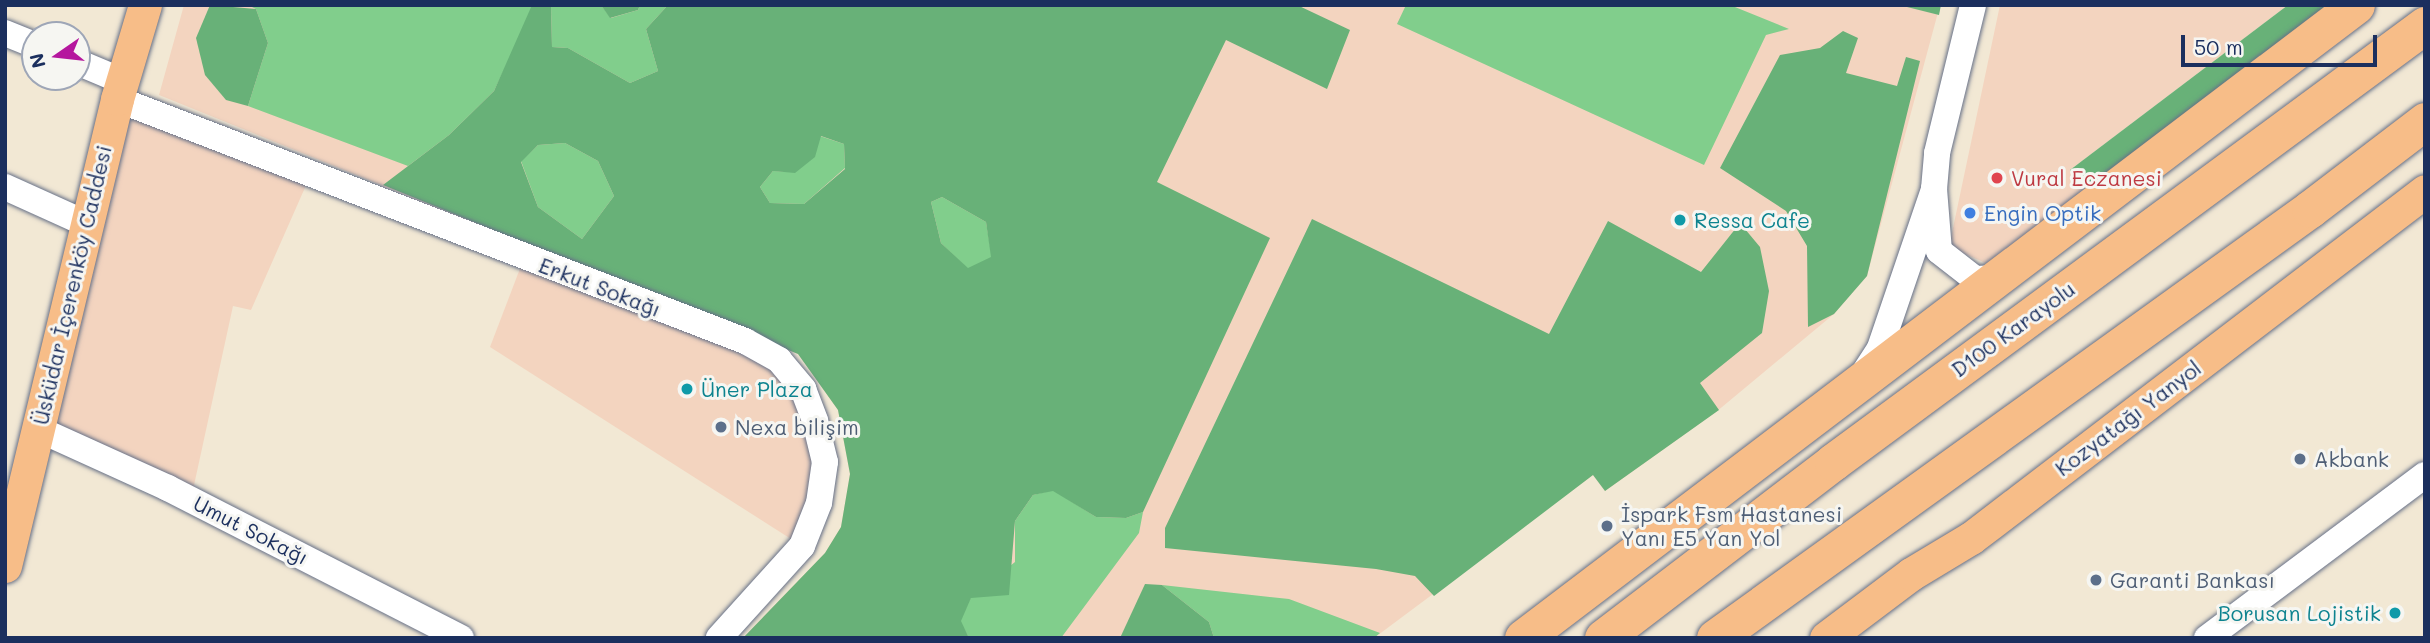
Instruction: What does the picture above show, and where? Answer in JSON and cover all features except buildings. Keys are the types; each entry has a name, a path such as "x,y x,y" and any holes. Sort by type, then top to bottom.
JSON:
{"highway":[{"path":"1523,638 1851,393 2356,5"},
{"name":"D100 Karayolu","path":"1604,638 1833,462 2425,24"},
{"path":"1715,638 2299,217 2425,121"}],"main road":[{"name":"Üsküdar İçerenköy Caddesi","path":"5,566 119,90 145,5"},
{"name":"Kozyatağı Yanyol","path":"1826,638 1911,574 1971,538 2425,191"},
{"path":"1859,638 1937,578 1971,538"}],"street":[{"path":"1973,5 1937,153 1934,189 1939,251 1975,279 2001,278"},
{"name":"Erkut Sokağı","path":"91,71 119,90 745,341 779,360 803,389 815,421 825,462 819,503 802,546 719,638"},
{"path":"5,187 87,224"},
{"path":"1851,393 1880,348 1934,189"},
{"name":"Umut Sokağı","path":"38,429 169,488 461,638"},
{"path":"2207,638 2425,475"}],"shaded area":[{"path":"184,5 1940,5 1867,276 1834,314 1716,412 1605,491 1593,475 1374,638 743,638 825,553 841,527 850,474 838,410 798,354 159,95"},
{"path":"2000,5 2288,5 2070,170 2091,196 1997,268 1949,247"},
{"path":"117,99 311,174 251,310 233,306 191,499 38,429"},
{"path":"524,258 779,360 825,462 802,546 490,347"}],"green space":[{"path":"210,5 256,9 268,43 248,106 226,100 205,75 196,38"},
{"path":"248,5 532,5 533,8 494,91 449,135 408,166 248,106 268,43 256,9"},
{"path":"532,5 551,5 552,47 568,48 630,83 658,71 646,29 668,5 1297,5 1350,30 1327,89 1226,40 1157,182 1270,238 1143,512 1126,518 1096,517 1053,491 1033,495 1015,521 1009,595 971,598 961,621 969,638 743,638 825,553 841,527 850,474 838,410 798,354 383,185 449,135 494,91","holes":["821,136 844,144 845,169 804,204 770,203 760,187 773,171 795,173 815,157","565,143 598,161 614,196 582,239 538,207 521,162 538,145","942,197 986,222 991,257 968,268 941,243 931,202"]},
{"path":"551,5 601,5 611,18 638,10 640,5 668,5 646,29 658,71 630,83 568,48 552,47"},
{"path":"601,5 640,5 638,10 610,18"},
{"path":"1406,5 1730,5 1789,29 1766,35 1704,165 1397,24"},
{"path":"1899,5 1941,5 1939,15"},
{"path":"2288,5 2333,5 2091,196 2070,170"},
{"path":"1843,31 1858,38 1846,73 1897,86 1906,57 1920,61 1867,276 1834,314 1808,327 1807,246 1786,211 1720,168 1780,55 1820,48"},
{"path":"820,136 844,144 845,168 804,204 770,203 760,187 773,171 795,172"},
{"path":"565,143 598,161 614,196 582,239 538,207 521,161 538,145"},
{"path":"942,197 986,222 992,258 968,269 941,243 931,202"},
{"path":"1312,219 1549,334 1608,221 1701,272 1740,223 1760,247 1769,291 1762,333 1700,383 1719,410 1605,491 1593,475 1434,596 1415,576 1376,569 1165,548 1165,528"},
{"path":"1053,490 1096,517 1126,518 1143,512 1139,533 1061,638 969,638 960,621 971,597 1015,562 1015,521 1033,495"},
{"path":"1145,584 1162,585 1209,622 1214,638 1120,638"},
{"path":"1162,585 1289,599 1380,633 1374,638 1214,638 1209,622"}],"place":[{"name":"Vural Eczanesi","path":"1997,178"},
{"name":"Engin Optik","path":"1970,213"},
{"name":"Ressa Cafe","path":"1680,220"},
{"name":"Üner Plaza","path":"687,389"},
{"name":"Nexa bilişim","path":"721,427"},
{"name":"Akbank","path":"2300,459"},
{"name":"İspark Fsm Hastanesi Yanı E5 Yan Yol","path":"1607,526"},
{"name":"Garanti Bankası","path":"2096,580"},
{"name":"Borusan Lojistik","path":"2395,613"}]}
